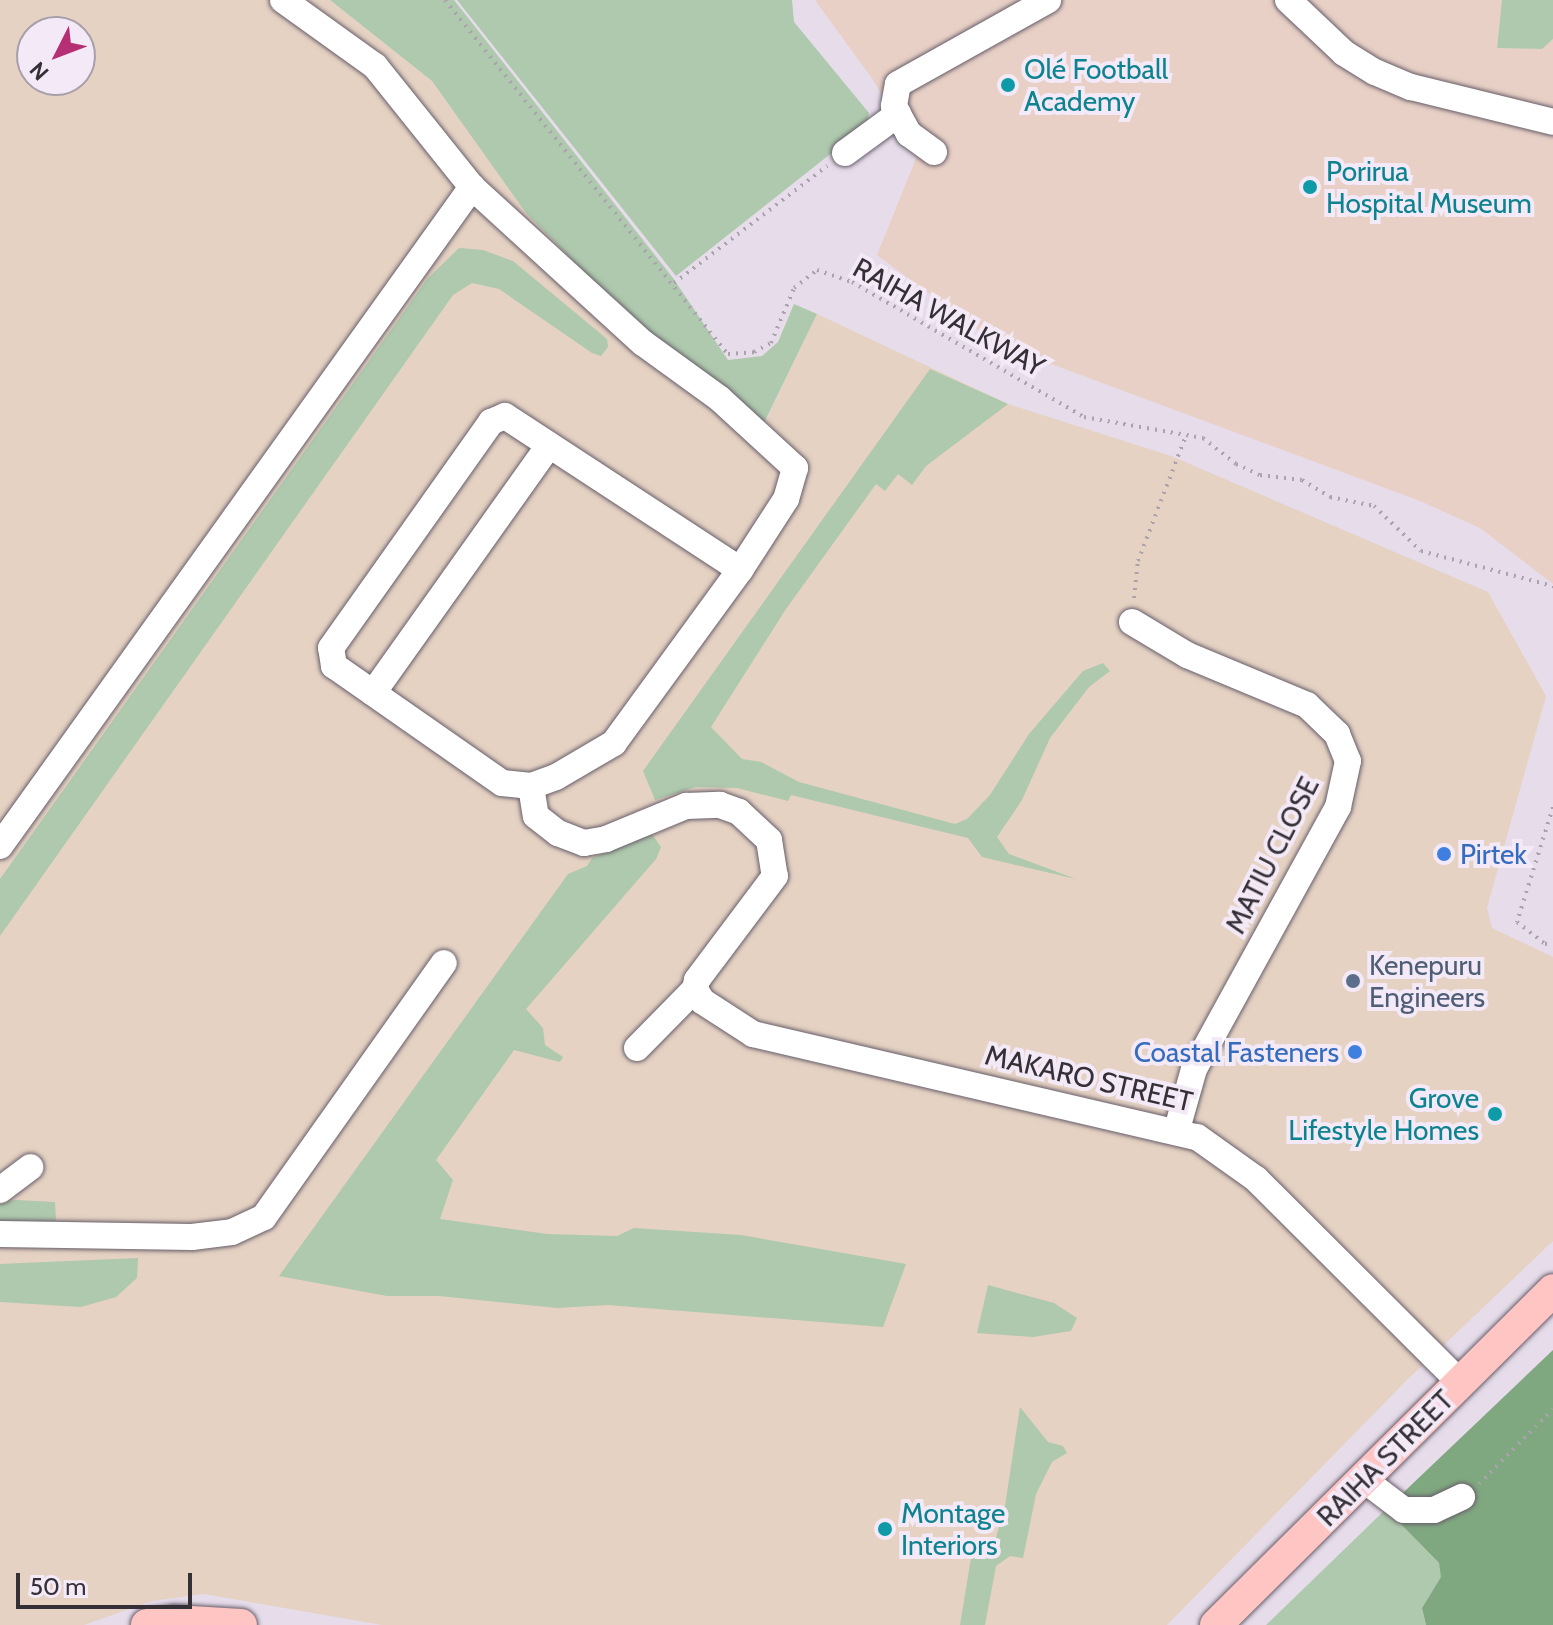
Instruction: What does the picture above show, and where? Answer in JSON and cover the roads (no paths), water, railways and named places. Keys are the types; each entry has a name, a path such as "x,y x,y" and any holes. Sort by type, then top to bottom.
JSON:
{"main road":[{"name":"RAIHA STREET","path":"1216,1625 1553,1290"},
{"path":"147,1625 174,1621 241,1625"}],"street":[{"path":"283,0 375,66 472,187 643,343 720,399 795,468 786,499 740,570 614,743 531,786 502,783 334,666 331,648 491,422 505,416 740,570"},
{"path":"934,152 909,134 898,114 894,106 898,84 1048,0"},
{"path":"1288,0 1331,42 1375,72 1411,87 1553,122"},
{"path":"845,153 898,114"},
{"path":"0,846 472,187"},
{"path":"373,693 549,445"},
{"name":"MATIU CLOSE","path":"1132,622 1187,655 1307,705 1337,734 1348,761 1338,807 1194,1069 1177,1129"},
{"path":"531,786 536,816 558,833 584,843 606,839 686,806 720,805 739,812 769,840 776,860 769,891 695,989 637,1048"},
{"path":"0,1234 192,1237 232,1232 264,1217 444,963"},
{"name":"MAKARO STREET","path":"695,989 702,1001 753,1034 1177,1129 1216,1146 1256,1179 1461,1383"},
{"path":"0,1190 30,1167"},
{"path":"1363,1479 1404,1510 1434,1510 1462,1497"}],"place":[{"name":"Olé Football Academy","path":"1008,85"},
{"name":"Porirua Hospital Museum","path":"1310,187"},
{"name":"Pirtek","path":"1444,854"},
{"name":"Kenepuru Engineers","path":"1353,981"},
{"name":"Coastal Fasteners","path":"1355,1052"},
{"name":"Grove Lifestyle Homes","path":"1495,1114"},
{"name":"Montage Interiors","path":"885,1529"}]}
